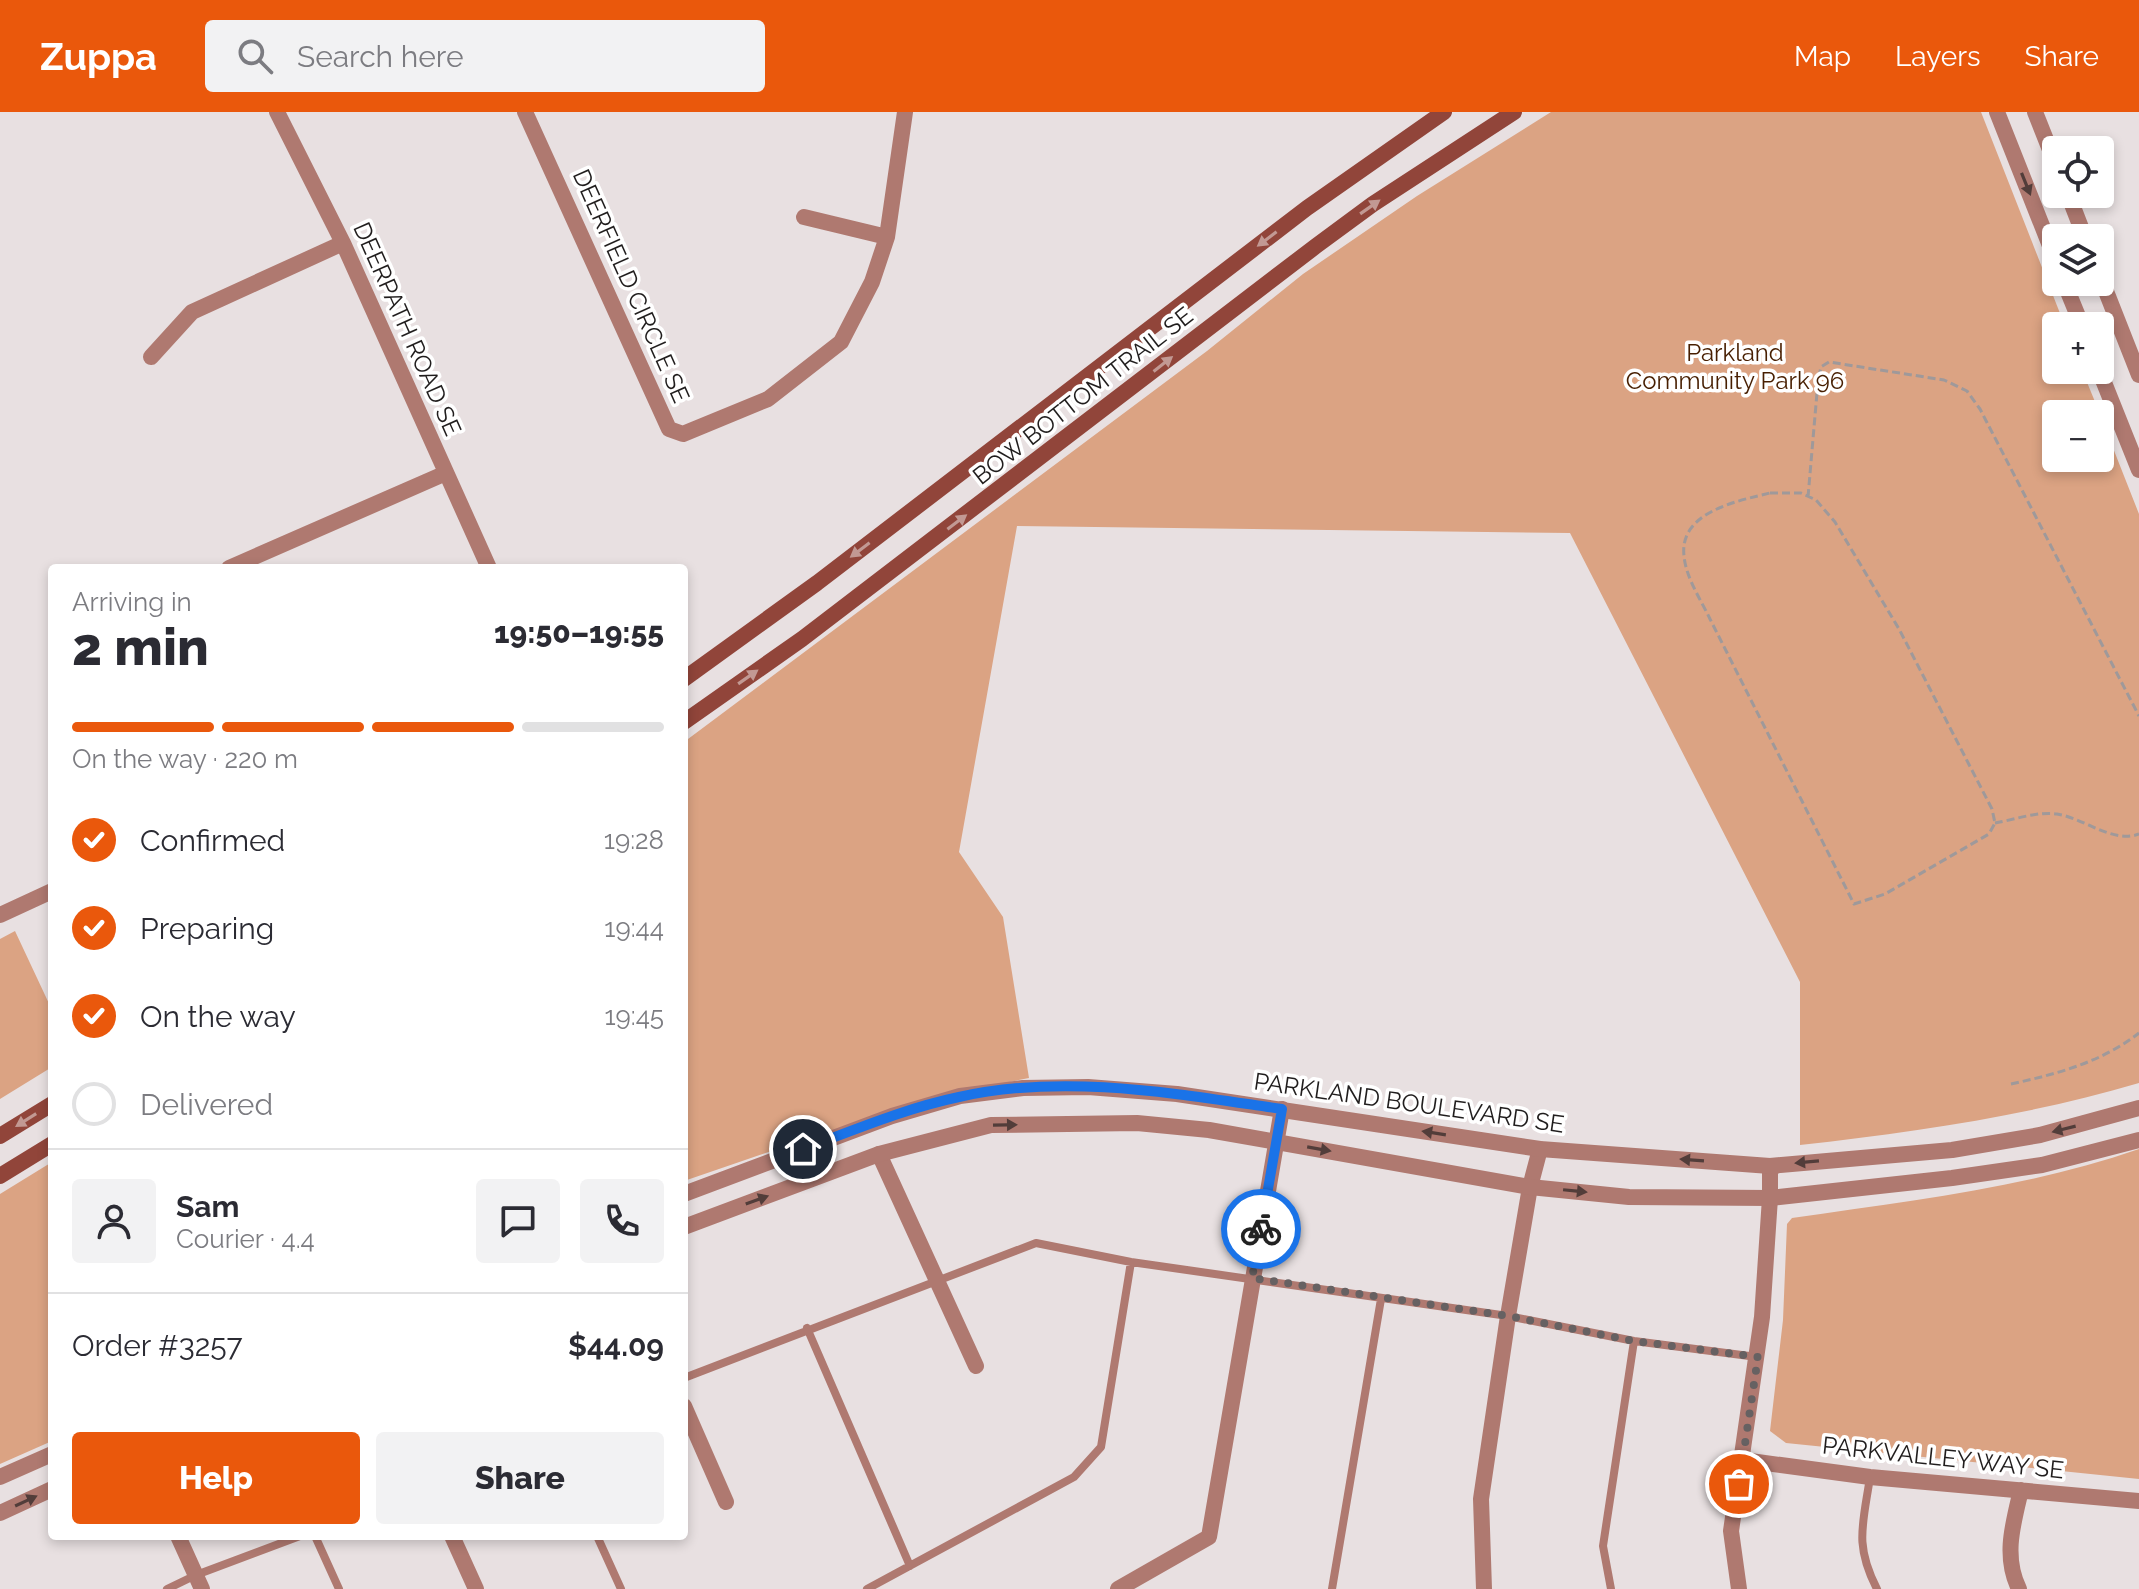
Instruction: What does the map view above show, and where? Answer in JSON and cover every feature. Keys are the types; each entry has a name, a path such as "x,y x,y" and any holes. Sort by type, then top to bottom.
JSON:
{"main road":[{"name":"BOW BOTTOM TRAIL SE","path":"688,676 817,583 1307,208 1444,112"},
{"name":"BOW BOTTOM TRAIL SE","path":"688,719 814,630 1327,238 1514,112"},
{"path":"0,1136 48,1106"},
{"path":"0,1176 48,1146"}],"street":[{"name":"DEERPATH ROAD SE","path":"277,112 343,243 487,564"},
{"name":"DEERFIELD CIRCLE SE","path":"525,112 669,429 683,434 768,399 841,342 872,282 887,237 905,112"},
{"path":"1997,112 2042,226"},
{"path":"2035,112 2045,136"},
{"path":"804,217 887,237"},
{"path":"151,357 192,312 343,243"},
{"path":"2108,296 2139,375"},
{"path":"2105,384 2139,470"},
{"path":"238,564 446,473"},
{"path":"0,915 48,893"},
{"name":"PARKLAND BOULEVARD SE","path":"688,1192 892,1116 960,1096 1023,1088 1088,1087 1177,1094 1540,1149 1770,1166 1952,1150 2040,1135 2139,1108"},
{"path":"1118,1589 1209,1537 1282,1109"},
{"path":"688,1226 879,1154 991,1125 1137,1123 1209,1130 1530,1187 1629,1197 1770,1198 1952,1178 2042,1165 2139,1140"},
{"path":"1484,1589 1481,1499 1508,1316 1530,1187 1540,1149"},
{"path":"879,1154 976,1366"},
{"path":"1739,1589 1731,1531 1758,1357 1770,1166"},
{"path":"688,1415 726,1502"},
{"path":"0,1477 48,1456"},
{"name":"PARKVALLEY WAY SE","path":"1743,1460 1870,1477 2139,1501"},
{"path":"2019,1589 2013,1577 2009,1539 2021,1490"},
{"path":"0,1513 48,1491"},
{"path":"180,1540 199,1582"},
{"path":"454,1540 476,1589"}],"lane":[{"path":"688,1376 807,1328 1036,1243 1131,1262 1508,1316 1634,1341 1758,1357"},
{"path":"867,1589 1074,1477 1101,1447 1131,1262"},
{"path":"1332,1589 1381,1299"},
{"path":"807,1328 910,1566"},
{"path":"1611,1589 1603,1546 1634,1341"},
{"path":"1870,1477 1861,1545 1865,1566 1877,1589"},
{"path":"167,1589 199,1582 291,1540"},
{"path":"317,1540 339,1589"},
{"path":"599,1540 621,1589"}],"path":[{"path":"1808,497 1821,367 1829,362 1944,380 1967,391 1980,409 2139,716"},
{"path":"1770,493 1801,493 1816,500 1835,522 1899,629 1992,809 1995,823 1989,834 1970,847 1885,894 1854,904 1688,572 1683,555 1686,535 1695,521 1739,500 1770,493"},
{"path":"1995,823 2055,813 2093,825 2115,837 2137,835 2139,844"},
{"path":"2011,1084 2090,1063 2126,1044 2139,1033"}],"green space":[{"name":"Parkland Community Park 96","path":"1551,112 1981,112 2042,267 2042,296 2053,296 2060,312 2042,312 2042,384 2088,384 2094,400 2042,400 2042,472 2114,472 2114,451 2139,514 2139,1083 2055,1105 1971,1122 1800,1145 1800,982 1570,533 1017,526 959,852 1003,917 1029,1078 898,1110 688,1180 688,739 1207,351 1303,274 1417,196"},
{"path":"15,931 48,1001 48,1069 0,1099 0,939"},
{"path":"2139,1149 2139,1479 1786,1443 1770,1431 1783,1320 1787,1224 1792,1218 2011,1183"},
{"path":"48,1164 48,1443 0,1464 0,1194"}],"way so far":[{"path":"1261,1229 1252,1278 1508,1316 1634,1341 1758,1357 1739,1484"}],"route":[{"path":"803,1149 892,1116 960,1096 1023,1088 1129,1089 1282,1109 1261,1229"}]}
